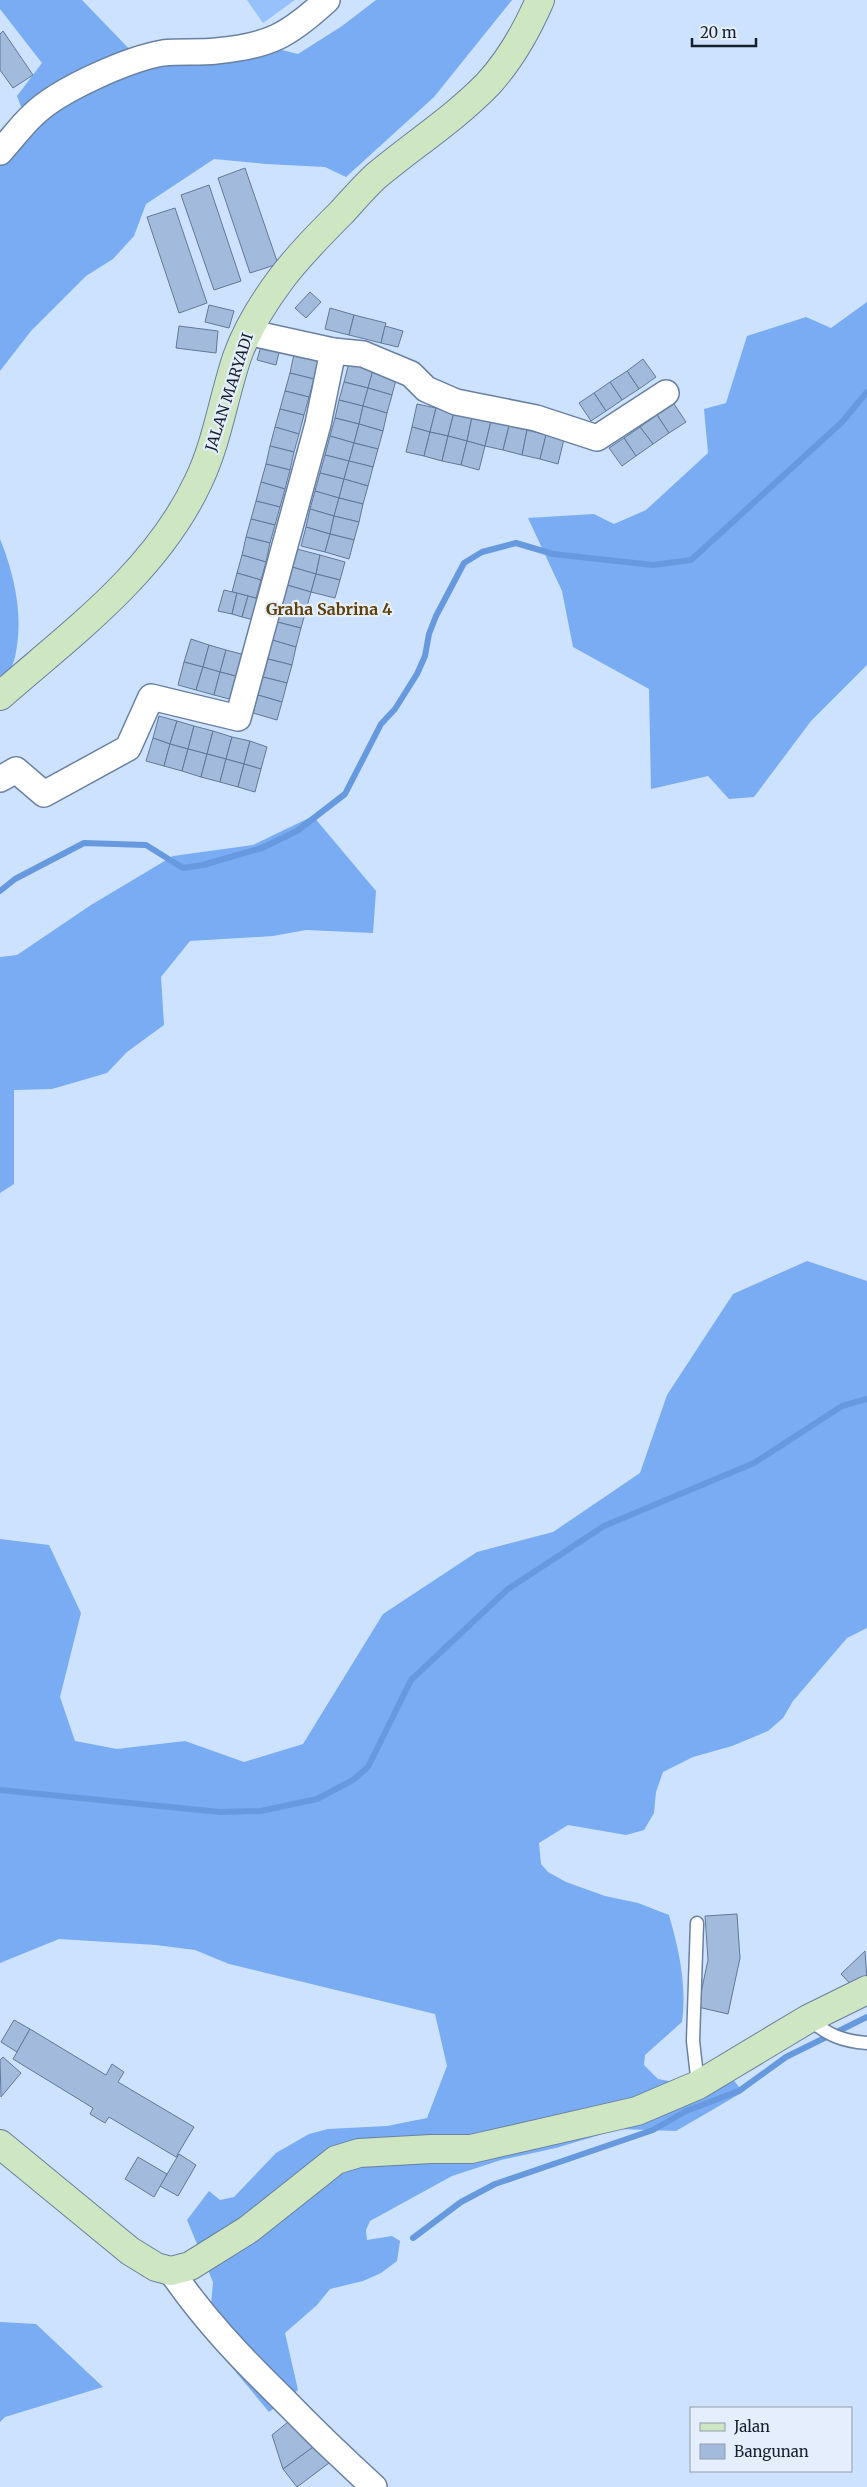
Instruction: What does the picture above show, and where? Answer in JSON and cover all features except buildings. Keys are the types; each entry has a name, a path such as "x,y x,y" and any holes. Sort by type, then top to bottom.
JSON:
{"street":[{"path":"0,152 33,115 62,93 119,68 162,54 216,51 275,40 292,30 327,0"},
{"name":"JALAN MARYADI","path":"0,696 120,590 156,549 172,526 189,500 209,457 237,358 247,332 281,278 305,250 375,178 450,118 488,84 517,45 540,0"},
{"path":"247,332 333,350 363,354 391,364 411,374 426,389 456,402 536,418 597,438 666,393"},
{"path":"0,779 16,770 44,794 128,748 151,697 238,718 318,424 333,350"},
{"path":"0,2144 130,2251 156,2267 171,2271 190,2266 249,2229 336,2160 359,2153 431,2149 471,2150 637,2111 698,2085 814,2024 867,1990"},
{"path":"171,2271 194,2305 231,2348 339,2456 374,2487"}],"lane":[{"path":"697,1923 693,2041 698,2085"},
{"path":"814,2024 846,2042 867,2043"}],"shaded area":[{"path":"0,0 82,0 136,56 232,38 298,54 342,26 376,0 512,0 434,97 346,177 325,167 214,159 146,204 134,236 113,259 86,276 31,331 0,371 0,151 28,124 17,96 42,63 0,9"},
{"path":"247,0 295,0 263,23"},
{"path":"867,302 867,665 811,721 754,797 729,799 708,776 651,789 649,689 573,647 562,591 528,518 594,514 614,524 646,510 708,453 704,409 726,403 747,336 806,317 831,328"},
{"path":"0,539 14,582 19,627 14,661 0,685"},
{"path":"313,816 376,891 373,933 306,930 273,936 190,941 161,977 164,1025 127,1052 107,1073 52,1089 14,1090 14,1184 0,1193 0,957 17,955 91,905 173,856 253,845"},
{"path":"807,1261 867,1281 867,1628 847,1638 793,1701 783,1718 768,1731 732,1746 693,1757 663,1772 656,1792 654,1813 644,1830 626,1835 568,1825 539,1843 541,1864 548,1872 566,1882 605,1896 638,1903 669,1915 676,1941 683,1982 682,2022 645,2055 644,2065 658,2079 669,2081 728,2073 743,2092 676,2131 619,2129 556,2148 501,2160 452,2176 370,2221 366,2230 367,2240 392,2236 400,2241 397,2261 381,2273 363,2281 330,2289 317,2305 285,2333 298,2390 269,2412 225,2359 210,2316 213,2282 187,2220 209,2191 220,2200 234,2197 276,2153 309,2134 328,2129 387,2126 427,2118 447,2066 435,2014 229,1964 195,1950 156,1945 59,1939 0,1963 0,1539 49,1545 81,1613 60,1697 75,1741 117,1749 185,1741 244,1762 303,1744 383,1614 477,1552 553,1532 640,1473 667,1395 733,1294"},
{"path":"0,2322 36,2324 103,2387 5,2417 0,2422"}],"waterway":[{"path":"0,891 15,879 84,843 146,845 183,868 203,865 262,848 297,831 345,794 381,724 395,709 417,674 425,656 429,634 436,616 464,563 482,552 516,543 553,554 653,565 691,560 842,422 867,392"},
{"path":"0,1790 220,1812 261,1811 317,1799 353,1780 368,1767 411,1680 508,1589 604,1526 754,1463 842,1406 867,1399"},
{"path":"413,2238 461,2202 495,2184 653,2130 686,2111 739,2091 786,2057 867,2017"}],"district":[{"name":"Graha Sabrina 4","path":"329,609"}]}
